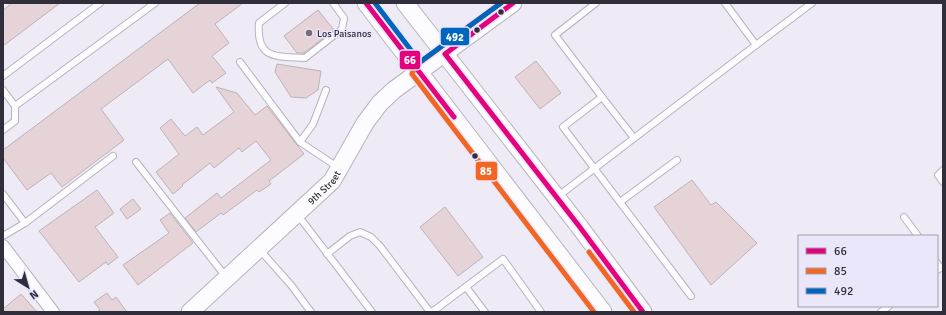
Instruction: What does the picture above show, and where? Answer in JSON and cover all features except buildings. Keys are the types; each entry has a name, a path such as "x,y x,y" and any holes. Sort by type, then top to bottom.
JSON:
{"main road":[{"path":"366,3 603,312"},
{"path":"405,3 557,197 643,312"},
{"name":"9th Street","path":"190,312 298,214 332,181 365,123 380,103 394,90 513,3"}],"street":[{"path":"3,246 53,312"}],"lane":[{"path":"3,76 100,3"},
{"path":"15,106 155,3"},
{"path":"285,3 259,23 258,37 263,49 270,55 305,58 342,29 344,18 333,3"},
{"path":"596,3 555,35 634,138"},
{"path":"725,3 756,45"},
{"path":"557,197 812,3"},
{"path":"240,62 300,142 339,169"},
{"path":"3,90 15,106 16,121 3,130"},
{"path":"300,142 313,124 326,90"},
{"path":"602,97 564,127 691,296"},
{"path":"3,236 25,223 113,156"},
{"path":"620,202 677,160"},
{"path":"136,162 227,278"},
{"path":"943,170 938,175 943,182"},
{"path":"3,194 25,223"},
{"path":"298,214 372,312"},
{"path":"904,217 917,235"},
{"path":"327,254 350,236 360,232 371,237 380,246 431,312 503,259 542,312"},
{"path":"259,249 291,285 311,312"},
{"path":"466,287 485,312"}],"transit line":[{"name":"66","path":"366,3 454,117"},
{"name":"492","path":"375,3 420,62 501,3"},
{"name":"85","path":"501,3 415,66 412,74 594,312"},
{"name":"66","path":"513,3 445,54 579,226 643,312"},
{"name":"85","path":"589,252 634,312"}],"place":[{"name":"Los Paisanos","path":"309,33"}]}
